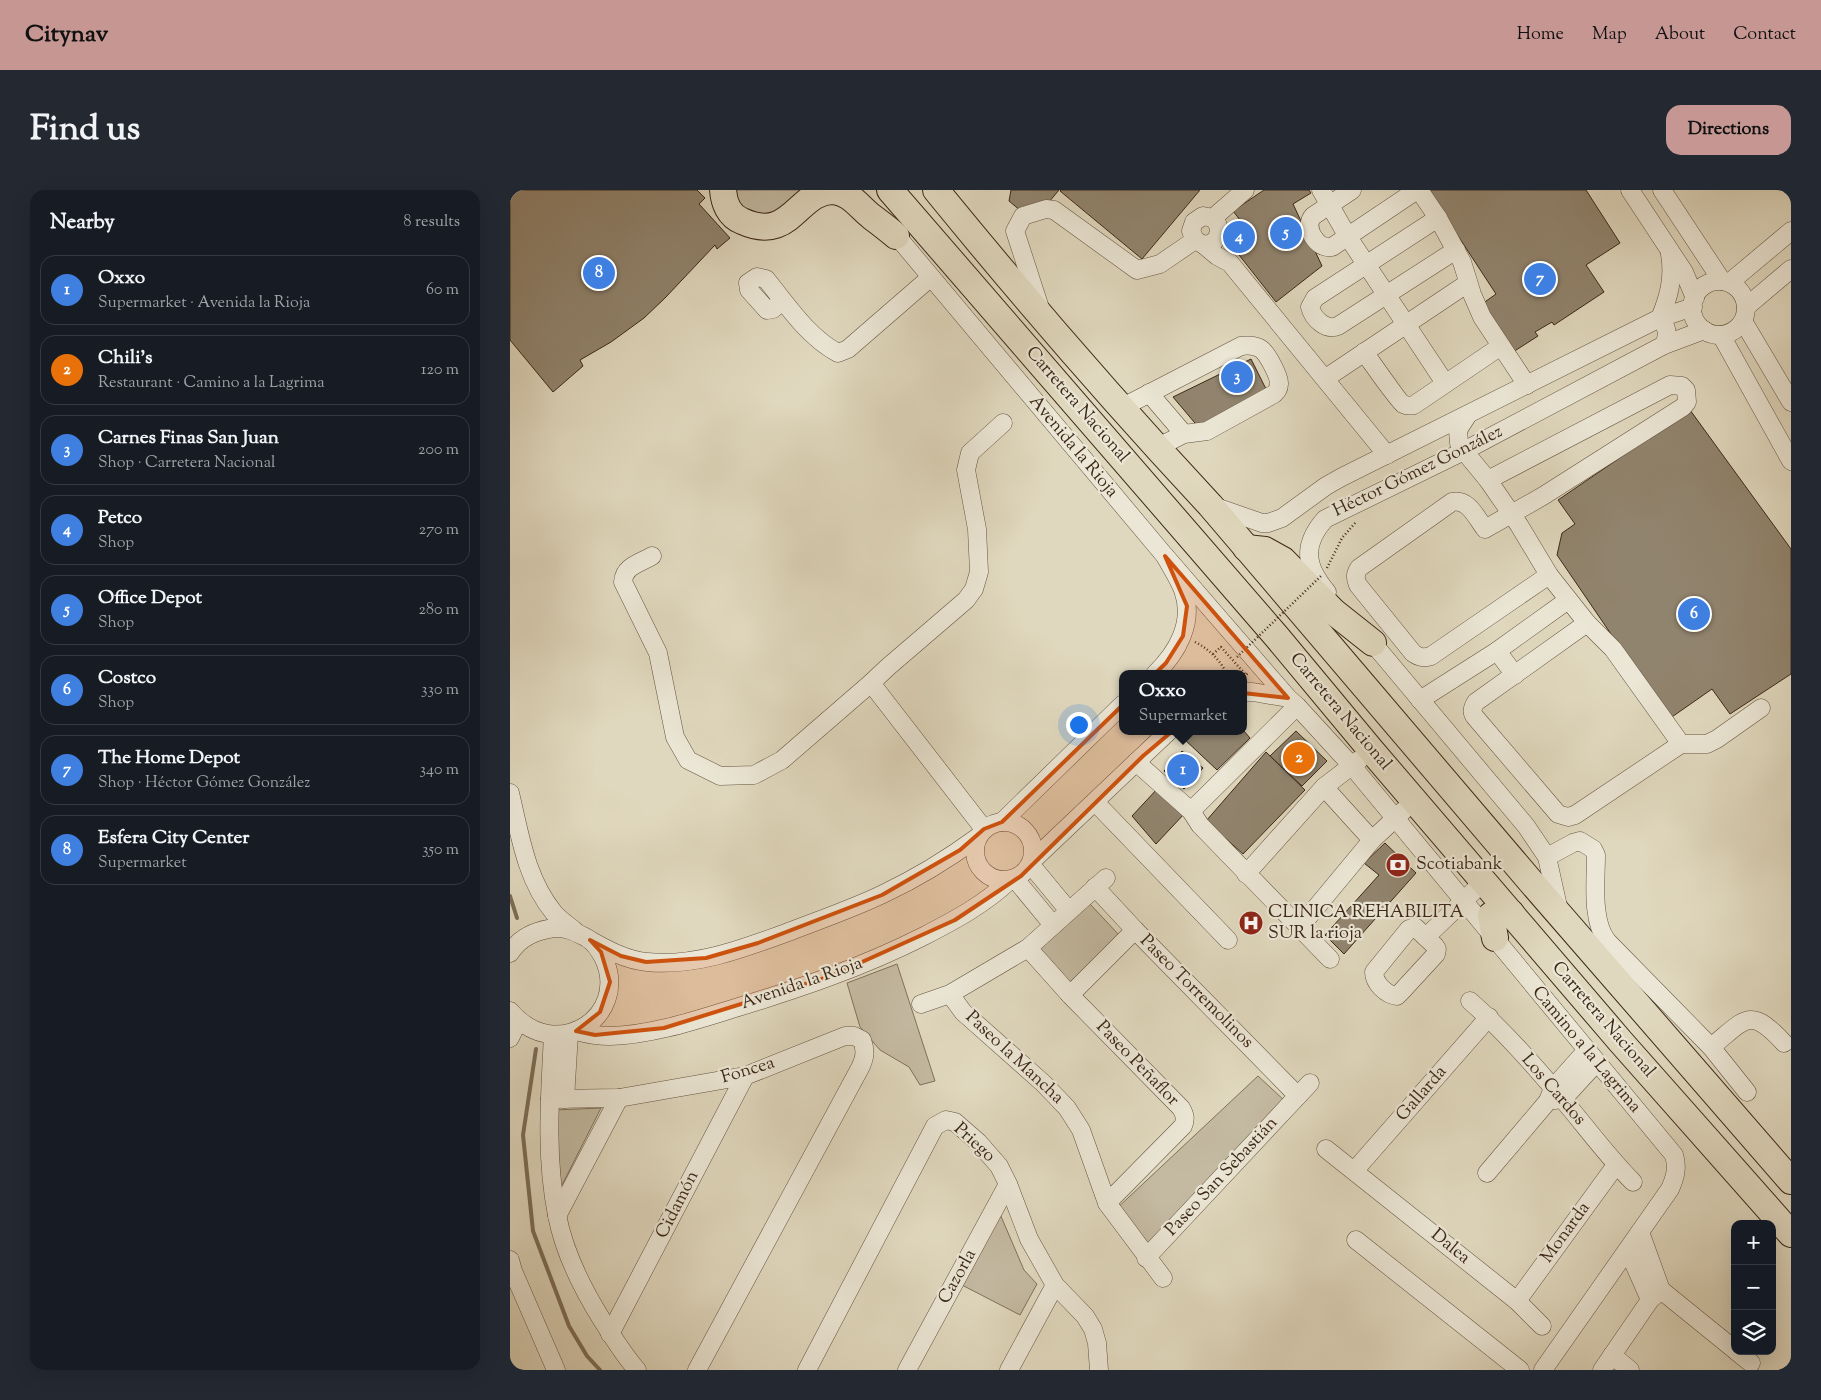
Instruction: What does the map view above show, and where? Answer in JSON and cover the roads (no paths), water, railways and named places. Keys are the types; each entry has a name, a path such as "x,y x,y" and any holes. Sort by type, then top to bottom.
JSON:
{"highway":[{"path":"723,190 724,199 730,212 739,220 754,226 768,227 779,224 817,195 833,191 843,193 852,198 870,216 896,236"},
{"name":"Carretera Nacional","path":"890,190 1278,637 1362,758 1414,799 1621,1042 1791,1234"},
{"name":"Carretera Nacional","path":"936,190 1043,320 1156,448 1210,505 1559,914 1791,1181"},
{"path":"959,190 1000,251 1023,296"},
{"path":"1246,548 1265,550 1283,560 1334,612 1373,643"},
{"path":"1495,938 1491,915 1500,910 1511,913"}],"street":[{"name":"Avenida la Rioja","path":"857,190 1165,556 1183,590 1187,606 1186,625 1182,636 1166,663 1159,670"},
{"path":"1213,218 1245,190"},
{"path":"1352,190 1325,197 1309,220 1309,228 1321,246 1324,248 1332,247 1418,190 1438,218 1456,250 1462,262 1476,306 1500,346 1527,385"},
{"path":"1630,190 1684,272 1694,302 1694,316 1698,324 1712,334 1730,333 1738,328 1745,314 1791,269"},
{"path":"1662,190 1726,282 1744,297 1745,314 1791,402"},
{"path":"1325,197 1366,264 1445,383"},
{"path":"1043,320 1015,231 1022,216 1046,209 1054,210 1137,270 1160,264 1199,242 1213,243 1220,235"},
{"path":"1230,263 1199,242 1191,231 1194,222 1203,216 1213,218 1219,225 1220,235 1230,263 1388,455"},
{"path":"1438,218 1315,298 1310,307 1311,311 1325,326 1333,328 1456,250"},
{"path":"1694,302 1699,291 1706,285 1726,282 1791,231"},
{"path":"1664,344 1668,331 1660,318 1667,302 1672,278 1670,251"},
{"path":"782,301 824,346 838,353 848,349 931,277"},
{"path":"1326,378 1468,283"},
{"name":"Héctor Gómez González","path":"1210,505 1262,522 1275,522 1326,486 1694,302"},
{"name":"Héctor Gómez González","path":"1559,914 1547,857 1526,826 1373,643 1319,582 1309,561 1311,539 1316,529 1325,519 1464,451 1664,344 1704,330"},
{"path":"1721,335 1791,461"},
{"path":"1121,408 1241,346 1253,346 1264,351 1280,382 1277,392 1207,431 1184,434 1156,448"},
{"path":"1364,352 1400,403 1414,405 1500,346"},
{"path":"1488,480 1670,385 1682,386 1686,390 1687,402 1684,407 1542,496 1485,528 1466,504 1461,501 1452,502 1360,568 1356,573 1355,580 1413,653 1425,658 1431,656 1549,575"},
{"path":"1149,393 1184,434"},
{"path":"1468,416 1458,430 1459,442 1464,451 1488,480 1511,513 1549,575 1587,623 1613,649 1681,744"},
{"path":"652,556 628,569 623,575 623,582 658,653 676,737 688,760 720,776 754,775 782,760 966,600 974,589 979,572 978,529 966,470 970,452 1003,423"},
{"name":"Camino a la Lagrima","path":"1165,556 1292,702 1362,758 1396,819 1591,1057 1668,1147 1676,1162 1674,1180 1670,1189 1543,1370"},
{"path":"1420,700 1497,650 1568,600"},
{"path":"1587,623 1476,702 1472,713 1558,814 1563,817 1575,815 1681,744 1707,744 1760,708"},
{"path":"1497,650 1515,675"},
{"path":"871,683 981,833"},
{"path":"1247,693 1292,702"},
{"path":"1192,811 1292,702"},
{"path":"1002,822 1119,708"},
{"path":"981,833 975,846 975,856 978,865 992,878 1000,880 1012,879 1026,871 1032,862 1165,735"},
{"path":"1246,874 1324,787 1362,758"},
{"path":"1136,762 1192,811 1200,825 1330,960"},
{"path":"1324,787 1372,840"},
{"path":"510,793 532,879 555,915 590,940 621,956 646,962 676,962 706,958 758,943 882,895 926,872 993,824 1012,822 1021,826 1028,833 1032,842 1034,851 1032,862 1069,911 1028,948 950,994 921,1004"},
{"path":"1299,928 1372,840 1396,819 1414,799"},
{"path":"1095,802 1228,940"},
{"path":"1547,857 1580,841 1593,848 1596,855 1598,920 1601,934 1711,1047 1746,1092"},
{"name":"Avenida la Rioja","path":"514,1016 528,1028 540,1033 609,1036 664,1028 761,1000 831,976 891,952 955,920 993,896 1012,879"},
{"path":"1012,879 1053,925"},
{"name":"Paseo Torremolinos","path":"1069,911 1101,882 1135,930 1304,1090"},
{"path":"1426,937 1483,882"},
{"path":"510,953 526,936 542,929 558,928 575,931"},
{"path":"1070,995 1135,930"},
{"path":"590,940 601,952 607,966 610,982 607,998 600,1012 590,1023 566,1033 557,1099 551,1175 557,1216 568,1252 584,1290 624,1356 636,1370"},
{"name":"Paseo Peñaflor","path":"1028,948 1070,995 1185,1114 1183,1126 1107,1204"},
{"name":"Paseo la Mancha","path":"950,994 963,1012 1043,1083 1067,1108 1081,1130 1107,1204 1163,1278"},
{"name":"Los Cardos","path":"1470,1000 1489,1017 1555,1096 1633,1182"},
{"path":"510,1038 514,1016"},
{"name":"Gallarda","path":"1355,1170 1489,1017"},
{"path":"1711,1047 1742,1021 1750,1019 1759,1020 1770,1028 1784,1043"},
{"name":"Foncea","path":"557,1099 619,1098 745,1076 845,1036 854,1036 862,1040 865,1048 860,1068 697,1370"},
{"path":"1487,1173 1591,1057"},
{"name":"Cidamón","path":"610,1334 745,1076"},
{"name":"Paseo San Sebastián","path":"1146,1258 1304,1090"},
{"path":"557,1216 619,1098"},
{"name":"Priego","path":"806,1370 935,1126 946,1120 955,1122 978,1142 999,1166 1029,1239 1055,1285 1085,1316 1093,1329 1097,1343 1098,1370"},
{"name":"Dalea","path":"1326,1149 1355,1170 1517,1301 1542,1326"},
{"name":"Monarda","path":"1517,1301 1616,1165"},
{"name":"Cazorla","path":"907,1370 1008,1184"},
{"path":"1640,1232 1656,1295"},
{"path":"1356,1240 1520,1370"},
{"path":"1628,1250 1656,1295 1731,1348"},
{"path":"510,1260 556,1370"},
{"path":"1009,1370 1055,1285"},
{"path":"1602,1370 1656,1295"},
{"path":"1612,1355 1630,1370"},
{"path":"1740,1355 1751,1363"}],"waterway":[{"path":"510,896 517,918"},
{"path":"536,1049 523,1135 533,1231 569,1326 587,1356 600,1370"}],"place":[{"name":"Office Depot","path":"1286,233"},
{"name":"Petco","path":"1239,237"},
{"name":"Esfera City Center","path":"599,273"},
{"name":"The Home Depot","path":"1540,279"},
{"name":"Carnes Finas San Juan","path":"1237,377"},
{"name":"Costco","path":"1694,614"},
{"name":"Chili's","path":"1299,758"},
{"name":"Oxxo","path":"1183,770"},
{"name":"Scotiabank","path":"1398,865"},
{"name":"CLINICA REHABILITA SUR la rioja","path":"1251,923"}]}
